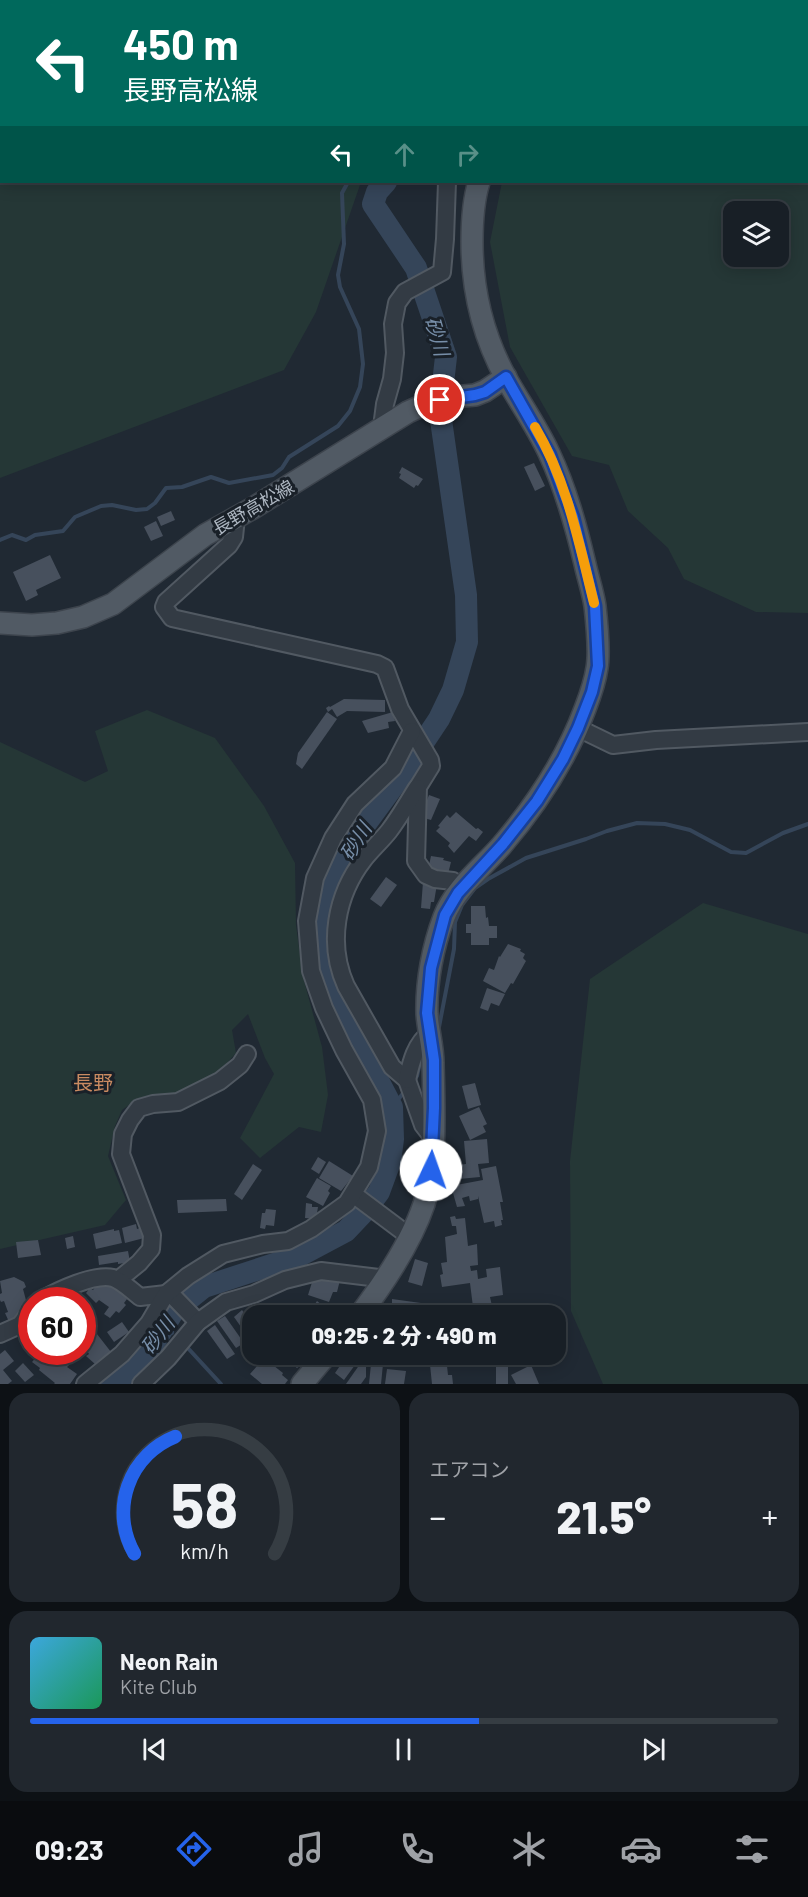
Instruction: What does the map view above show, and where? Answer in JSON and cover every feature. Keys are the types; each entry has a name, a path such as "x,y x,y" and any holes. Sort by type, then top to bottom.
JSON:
{"main road":[{"path":"368,1305 387,1279 424,1204 431,1170 434,1060 427,1013 431,968 445,915 458,893 503,844 537,801 563,759 592,692 598,666 595,606 573,517 558,474 541,437 506,377 483,326 474,280 472,220 479,183"},
{"name":"長野高松線","path":"0,623 32,625 57,623 83,617 113,604 205,535 382,427 428,403 485,392 506,377"},
{"path":"302,1384 318,1365"}],"street":[{"path":"382,427 395,352 394,313 405,292 442,272 447,183"},
{"path":"236,518 234,537 229,545 166,602 164,607 167,614 172,618 377,664 385,668 400,709 430,760 431,766 390,830 364,859 349,882 340,903 336,923 336,953 340,973 346,986 392,1066 407,1080 423,1125 433,1138"},
{"path":"578,728 614,745 656,740 808,732"},
{"path":"85,1384 122,1354 149,1323 168,1293 188,1276 223,1254 288,1241 311,1229 347,1203 369,1167 377,1131 372,1100 324,1008 311,971 307,921 315,878 333,838 355,804 393,768 412,731"},
{"path":"418,787 416,861 426,875 435,879 453,881 463,887"},
{"path":"407,1080 414,1054 424,1037 430,1033"},
{"path":"118,1281 151,1249 152,1235 121,1154 123,1134 130,1120 139,1108 153,1104 178,1102 220,1081 240,1065 247,1054"},
{"path":"353,1194 409,1236"},
{"path":"141,1384 168,1358 198,1322 226,1302 254,1294 285,1280 321,1271 387,1279"},
{"path":"72,1287 101,1277 115,1278 140,1297 168,1293"},
{"path":"168,1293 198,1322"},
{"path":"0,1334 18,1326"}],"shaded area":[{"path":"0,183 361,183 316,312 284,370 0,478"},
{"path":"502,183 808,183 808,613 756,612 684,579 668,548 628,511 609,465 572,456 510,347 490,242"},
{"path":"147,710 215,738 264,806 295,863 296,925 303,977 322,1047 328,1095 321,1132 299,1127 260,1158 240,1138 274,1074 265,1058 248,1014 232,1030 236,1053 219,1072 174,1094 137,1099 122,1110 115,1126 108,1156 126,1200 105,1225 0,1249 0,742 85,782 108,771 95,731"},
{"path":"703,903 808,934 808,1384 603,1384 571,1311 570,1161 590,979"}],"building":[{"path":"534,463 545,486 535,491 524,467"},
{"path":"402,467 423,479 418,486 414,488 399,478"},
{"path":"171,511 175,520 161,526 157,517"},
{"path":"156,521 163,536 151,541 144,527"},
{"path":"50,555 61,578 36,590 38,595 26,601 13,572"},
{"path":"344,699 385,700 385,712 347,711 337,717 332,709 328,712 326,708"},
{"path":"327,712 337,719 302,769 296,764 298,753"},
{"path":"393,712 395,721 388,722 389,728 368,733 362,721"},
{"path":"429,795 440,799 431,820 424,818 426,812 423,810"},
{"path":"456,812 483,832 476,841 469,836 454,853 448,846 450,843 436,831 447,815 450,818"},
{"path":"431,856 444,858 443,860 451,862 448,874 428,870"},
{"path":"386,877 397,885 381,907 370,899"},
{"path":"423,882 437,884 434,902 431,902 430,909 421,908"},
{"path":"471,906 485,906 489,926 497,926 497,938 489,938 489,945 471,945 471,933 466,933 466,924 471,924"},
{"path":"508,944 521,949 526,961 505,993 483,981 489,968 494,970 499,956"},
{"path":"487,988 505,994 499,1006 491,1003 488,1011 480,1008"},
{"path":"475,1083 481,1105 468,1109 462,1086"},
{"path":"479,1107 487,1124 483,1126 486,1132 470,1140 459,1116"},
{"path":"487,1139 489,1163 478,1164 480,1177 459,1179 458,1165 466,1164 464,1141"},
{"path":"446,1151 451,1151 453,1155 451,1167 445,1166"},
{"path":"318,1157 326,1162 319,1174 311,1169"},
{"path":"329,1161 353,1176 341,1191 319,1178"},
{"path":"253,1164 262,1170 242,1200 234,1194"},
{"path":"496,1166 503,1202 500,1202 503,1220 501,1220 502,1225 495,1227 494,1221 484,1223 478,1196 478,1199 470,1201 469,1196 462,1198 465,1206 457,1207 451,1186 483,1180 481,1169"},
{"path":"317,1178 331,1186 323,1206 306,1197"},
{"path":"226,1199 227,1211 178,1213 177,1200"},
{"path":"306,1203 312,1204 312,1207 318,1207 316,1219 305,1218"},
{"path":"266,1209 276,1210 274,1226 266,1225 265,1229 260,1228 262,1213 265,1213"},
{"path":"450,1217 465,1218 468,1246 477,1244 478,1265 470,1266 471,1271 477,1270 478,1279 487,1277 486,1269 500,1267 503,1295 490,1297 492,1305 473,1305 470,1283 442,1287 441,1263 447,1262 445,1237 457,1234 456,1226 452,1226"},
{"path":"136,1224 137,1229 145,1226 148,1237 125,1243 122,1228"},
{"path":"114,1229 114,1231 119,1230 122,1243 96,1249 93,1234"},
{"path":"73,1236 75,1247 67,1249 65,1238"},
{"path":"38,1240 41,1255 18,1258 16,1242"},
{"path":"128,1251 130,1262 99,1265 98,1256"},
{"path":"415,1259 428,1263 422,1286 408,1282"},
{"path":"314,1276 340,1280 337,1292 333,1292 329,1302 308,1295"},
{"path":"14,1277 24,1282 26,1287 18,1287 18,1316 10,1324 5,1313 8,1312 4,1301 0,1300 2,1293 0,1281"},
{"path":"100,1281 126,1291 123,1295 127,1299 124,1303 126,1305 110,1318 104,1314 109,1307 99,1300 96,1303 95,1287"},
{"path":"392,1299 421,1303 421,1305 392,1305"},
{"path":"242,1310 242,1328 234,1317"},
{"path":"225,1316 242,1340 242,1344 236,1348 217,1321"},
{"path":"122,1322 129,1332 114,1342 107,1332"},
{"path":"215,1325 235,1354 227,1359 207,1331"},
{"path":"96,1335 111,1352 96,1363"},
{"path":"5,1350 14,1361 3,1370 12,1381 8,1384 0,1384 0,1354"},
{"path":"21,1365 25,1365 34,1375 25,1382 15,1371"},
{"path":"36,1365 69,1365 67,1367 77,1374 70,1384 54,1384 39,1370 40,1368"},
{"path":"258,1365 273,1365 288,1380 285,1384 262,1384 250,1374"},
{"path":"340,1365 355,1365 344,1380 335,1373"},
{"path":"359,1365 366,1367 366,1377 361,1384 346,1384"},
{"path":"371,1365 383,1365 381,1384 369,1384"},
{"path":"430,1365 447,1366 448,1375 452,1375 453,1384 432,1384"},
{"path":"496,1365 508,1365 508,1384 496,1384"},
{"path":"531,1365 539,1384 516,1384 511,1375"},
{"path":"387,1369 406,1371 404,1384 385,1384"}],"waterway":[{"path":"0,540 12,535 26,540 35,535 63,531 75,517 101,506 147,509 155,503 166,488 182,487 211,477 229,483 273,475 282,468 289,457 338,426 350,411 360,387 363,364 359,329 340,287 338,275 344,244 342,193 347,183"},
{"name":"砂川","path":"112,1384 131,1370 151,1348 173,1312 204,1287 299,1256 346,1231 379,1192 390,1162 393,1139 392,1107 349,1024 328,976 323,936 326,898 345,852 439,719 453,690 467,642 466,595 441,420 446,357 416,268 373,204 377,192 385,183"},
{"path":"439,1027 454,949 455,922 462,905 475,888 526,858 637,823 665,824 690,830 731,852 746,853 783,833 808,824"},
{"path":"413,1081 417,1076 420,1063"},
{"path":"392,1107 405,1091"},
{"path":"164,1326 172,1333"},
{"path":"186,1346 221,1384"}],"slow traffic":[{"path":"535,427 550,455 573,517 594,603"}],"district":[{"name":"長野","path":"93,1082"}],"route":[{"path":"431,1170 434,1060 427,1013 431,968 445,915 458,893 503,844 537,801 563,759 592,692 598,666 595,606 573,517 550,455 506,377 485,392 440,400"}]}
